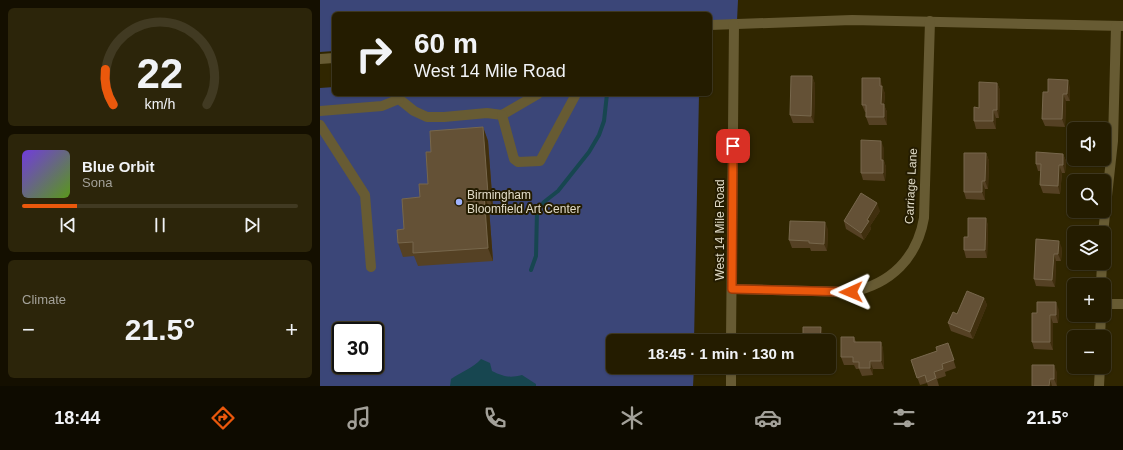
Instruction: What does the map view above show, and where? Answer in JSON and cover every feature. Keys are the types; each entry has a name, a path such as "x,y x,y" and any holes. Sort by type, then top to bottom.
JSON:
{"street":[{"path":"712,25 852,20 1120,26 1113,142 1104,226"},
{"name":"Carriage Lane","path":"732,289 851,292 863,290 886,279 904,264 916,244 924,218 930,21"},
{"name":"West 14 Mile Road","path":"731,334 734,24"},
{"path":"320,59 332,58"},
{"path":"320,111 382,106 398,96 414,111 428,117 464,116 487,113 502,115 535,96"},
{"path":"502,115 514,159 518,162 540,161 575,96"},
{"path":"320,126 365,195 371,267"},
{"path":"1111,304 1123,304"},
{"path":"730,386 731,374"},
{"path":"1099,386 1100,374"}],"shaded area":[{"path":"320,0 738,0 737,21 712,23 712,12 332,12 332,51 320,52"},
{"path":"332,87 332,96 699,96 694,334 606,334 606,374 694,374 693,386 320,386 320,88"},
{"path":"481,359 490,363 492,371 500,375 522,375 536,384 536,386 450,386 451,379"}],"building":[{"path":"791,76 812,76 811,116 790,115"},
{"path":"862,78 880,78 880,86 882,86 881,104 884,104 884,117 866,117 866,105 862,105"},
{"path":"1048,79 1068,80 1067,94 1063,94 1062,119 1042,119 1043,92 1048,92"},
{"path":"979,82 997,83 997,110 993,110 993,121 974,121 974,107 979,108"},
{"name":"Birmingham Bloomfield Art Center","path":"483,127 488,194 484,194 488,248 413,253 413,242 398,243 397,230 404,229 402,199 420,197 419,184 428,184 426,152 431,152 430,131"},
{"path":"861,140 881,141 883,173 861,173"},
{"path":"1036,152 1063,154 1063,165 1059,165 1058,186 1040,185 1041,164 1036,164"},
{"path":"964,153 986,153 985,181 982,181 982,192 964,192"},
{"path":"861,193 877,203 867,220 869,221 861,233 844,221"},
{"path":"968,218 986,218 985,250 964,250 964,237 968,237"},
{"path":"790,221 825,222 824,244 809,243 809,241 789,240"},
{"path":"1036,239 1059,241 1058,254 1054,254 1052,280 1034,279"},
{"path":"967,291 984,298 970,332 948,323 953,312 957,314"},
{"path":"1037,302 1056,302 1056,315 1050,315 1050,342 1032,342 1032,313 1037,313"},
{"path":"803,327 821,327 820,334 803,334"},
{"path":"841,337 854,337 854,342 881,342 881,361 870,361 870,368 859,368 859,362 853,362 853,357 841,357"},
{"path":"948,343 954,360 942,364 943,369 934,372 936,378 927,382 925,375 917,378 911,360 937,351 936,347"},
{"path":"1032,365 1054,365 1054,379 1050,379 1049,386 1032,386"}],"waterway":[{"path":"531,270 536,256 537,211 544,202 558,191 589,152 599,135 604,121 607,96"}],"place":[{"name":"Birmingham Bloomfield Art Center","path":"459,202"}],"route":[{"path":"733,146 732,289 851,292"}]}
